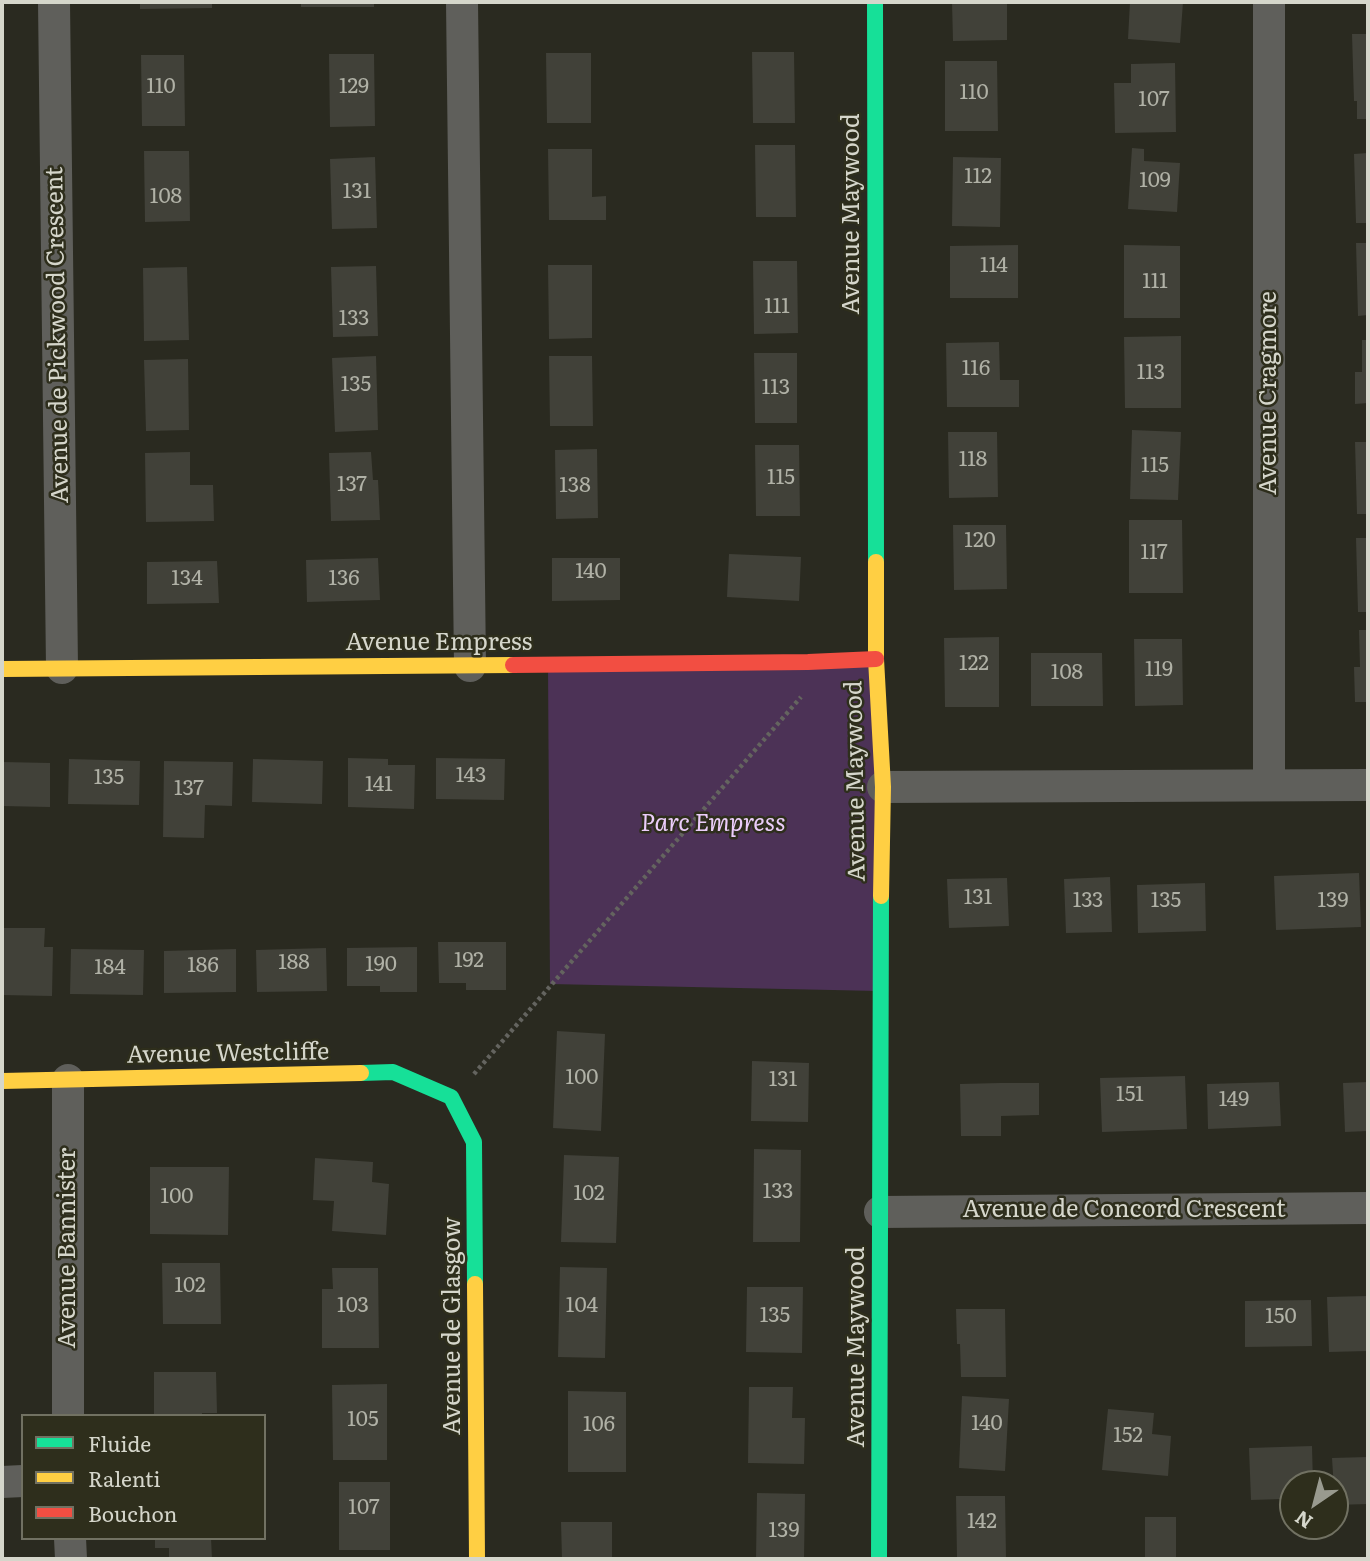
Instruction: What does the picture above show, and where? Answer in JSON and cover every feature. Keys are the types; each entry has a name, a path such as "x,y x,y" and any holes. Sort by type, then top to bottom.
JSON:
{"street":[{"name":"Avenue de Pickwood Crescent","path":"54,2 62,668"},
{"path":"462,2 470,666"},
{"name":"Avenue Maywood","path":"875,2 876,659 883,787 879,991 879,1559"},
{"name":"Avenue Cragmore","path":"1269,2 1269,785"},
{"name":"Avenue Empress","path":"2,669 470,666 876,659"},
{"path":"883,787 1368,785"},
{"name":"Avenue Westcliffe","path":"2,1081 393,1072 451,1097"},
{"name":"Avenue Bannister","path":"68,1080 68,1414"},
{"name":"Avenue de Glasgow","path":"451,1097 474,1142 477,1559"},
{"name":"Avenue de Concord Crescent","path":"880,1212 1368,1208"},
{"path":"2,1482 21,1481"},
{"path":"70,1540 71,1559"}],"path":[{"path":"470,1076 802,697"}],"green space":[{"name":"Parc Empress","path":"876,659 879,991 550,984 548,665"}],"building":[{"path":"140,2 212,2 212,8 140,9"},
{"path":"301,2 374,2 374,7 301,7"},
{"path":"952,2 1007,2 1007,40 953,41"},
{"path":"1130,2 1183,2 1180,43 1128,39"},
{"path":"1352,34 1368,34 1368,119 1357,119"},
{"path":"752,52 794,52 795,123 753,123"},
{"path":"546,53 591,53 591,123 547,123"},
{"path":"329,54 374,54 375,126 330,127"},
{"path":"141,55 184,55 185,126 142,126"},
{"path":"945,61 997,61 998,131 945,131"},
{"path":"1175,63 1176,132 1115,133 1114,83 1131,83 1131,64"},
{"path":"755,145 795,145 796,217 756,217"},
{"path":"1132,148 1144,149 1144,161 1180,163 1177,212 1128,209"},
{"path":"548,149 592,149 592,197 606,196 606,220 549,220"},
{"path":"144,151 189,151 190,221 145,222"},
{"path":"1368,153 1368,223 1356,223 1354,154"},
{"path":"375,157 377,228 332,229 330,159"},
{"path":"953,157 1001,158 1000,227 952,226"},
{"path":"1356,243 1368,243 1368,315 1358,316"},
{"path":"1018,245 1018,298 950,298 950,246"},
{"path":"1124,245 1180,246 1180,318 1124,318"},
{"path":"753,261 797,261 798,333 754,334"},
{"path":"548,265 592,265 592,338 549,339"},
{"path":"376,266 378,336 333,337 331,267"},
{"path":"187,267 189,340 144,341 143,268"},
{"path":"1181,336 1181,408 1125,408 1124,337"},
{"path":"1362,340 1368,340 1368,403 1355,404 1355,372 1362,372"},
{"path":"999,342 1000,380 1019,380 1019,407 947,407 946,343"},
{"path":"754,353 797,353 797,423 755,423"},
{"path":"376,356 378,430 335,432 332,358"},
{"path":"549,356 592,356 593,426 550,426"},
{"path":"188,359 189,430 146,431 144,360"},
{"path":"1132,430 1181,432 1178,500 1130,499"},
{"path":"948,432 997,432 998,497 949,498"},
{"path":"1355,442 1368,442 1368,514 1357,514"},
{"path":"755,445 799,445 800,516 756,516"},
{"path":"597,449 598,518 556,519 555,450"},
{"path":"190,452 190,485 213,485 214,521 146,522 145,453"},
{"path":"371,452 373,480 378,480 380,520 331,521 329,453"},
{"path":"1129,520 1182,520 1183,593 1129,593"},
{"path":"953,525 1006,525 1007,589 954,590"},
{"path":"1356,538 1368,538 1368,612 1358,612"},
{"path":"729,554 801,557 799,601 727,597"},
{"path":"378,558 380,600 307,602 306,560"},
{"path":"552,558 620,558 620,600 552,601"},
{"path":"217,561 219,603 147,604 147,562"},
{"path":"1359,630 1368,630 1368,702 1355,702 1354,667 1360,667"},
{"path":"999,637 999,707 945,707 944,638"},
{"path":"1134,639 1182,639 1183,705 1135,706"},
{"path":"1031,653 1102,653 1103,706 1031,706"},
{"path":"348,758 388,759 388,765 415,765 414,809 348,807"},
{"path":"436,758 505,759 504,800 436,799"},
{"path":"69,759 140,761 139,805 68,804"},
{"path":"253,759 323,761 322,804 252,802"},
{"path":"164,761 233,762 232,806 205,805 204,838 163,837"},
{"path":"2,762 50,763 50,807 2,806"},
{"path":"1359,873 1361,927 1276,930 1274,876"},
{"path":"1110,877 1112,932 1066,933 1064,879"},
{"path":"1007,878 1009,926 949,928 947,879"},
{"path":"1205,883 1206,931 1138,933 1137,885"},
{"path":"2,928 45,928 44,947 53,947 52,996 2,995"},
{"path":"438,942 506,942 506,990 466,990 466,983 439,983"},
{"path":"417,947 417,992 380,992 380,986 347,986 347,948"},
{"path":"326,948 327,991 257,992 256,950"},
{"path":"71,949 144,950 143,995 70,994"},
{"path":"236,949 236,992 164,993 164,951"},
{"path":"557,1031 605,1034 601,1131 553,1128"},
{"path":"752,1061 809,1063 808,1122 751,1121"},
{"path":"1185,1076 1187,1129 1102,1132 1100,1078"},
{"path":"1279,1082 1281,1126 1208,1129 1207,1084"},
{"path":"1368,1082 1368,1131 1345,1132 1343,1083"},
{"path":"1039,1083 1039,1115 1001,1116 1001,1136 961,1136 960,1084"},
{"path":"754,1149 801,1150 800,1242 753,1242"},
{"path":"564,1155 619,1157 616,1243 561,1242"},
{"path":"315,1158 373,1162 372,1182 389,1184 386,1235 332,1231 334,1201 313,1200"},
{"path":"150,1167 229,1167 228,1235 150,1234"},
{"path":"162,1263 220,1263 221,1324 163,1324"},
{"path":"560,1267 607,1268 605,1358 558,1357"},
{"path":"332,1268 378,1268 379,1348 322,1348 322,1289 333,1289"},
{"path":"747,1287 803,1287 802,1353 746,1352"},
{"path":"1368,1296 1368,1351 1329,1352 1327,1297"},
{"path":"1311,1300 1312,1346 1245,1347 1245,1301"},
{"path":"956,1309 1005,1309 1006,1377 961,1377"},
{"path":"154,1372 216,1372 217,1413 154,1414"},
{"path":"387,1384 387,1460 333,1460 332,1385"},
{"path":"749,1387 793,1387 792,1418 805,1418 804,1464 748,1463"},
{"path":"568,1391 626,1392 626,1472 568,1472"},
{"path":"962,1396 1009,1399 1005,1471 959,1468"},
{"path":"1108,1409 1154,1413 1152,1434 1171,1436 1168,1476 1102,1470"},
{"path":"1312,1446 1313,1470 1279,1470 1279,1499 1251,1500 1249,1448"},
{"path":"1368,1457 1368,1504 1349,1505 1349,1470 1333,1470 1332,1458"},
{"path":"339,1482 390,1482 390,1550 339,1550"},
{"path":"757,1493 805,1494 804,1559 756,1559"},
{"path":"956,1496 1005,1496 1006,1558 957,1558"},
{"path":"1145,1517 1176,1517 1176,1559 1145,1559"},
{"path":"561,1522 612,1522 612,1559 562,1559"},
{"path":"155,1540 211,1540 212,1559 169,1559 169,1548 155,1548"}],"traffic: fast":[{"path":"875,2 876,562"},
{"path":"879,1559 881,896"},
{"path":"361,1073 393,1072 451,1097 474,1142 475,1284"}],"traffic: slow":[{"path":"876,562 876,659 883,787 881,896"},
{"path":"2,669 513,665"},
{"path":"2,1081 361,1073"},
{"path":"475,1284 477,1559"}],"traffic: jam":[{"path":"513,665 876,659"}]}
